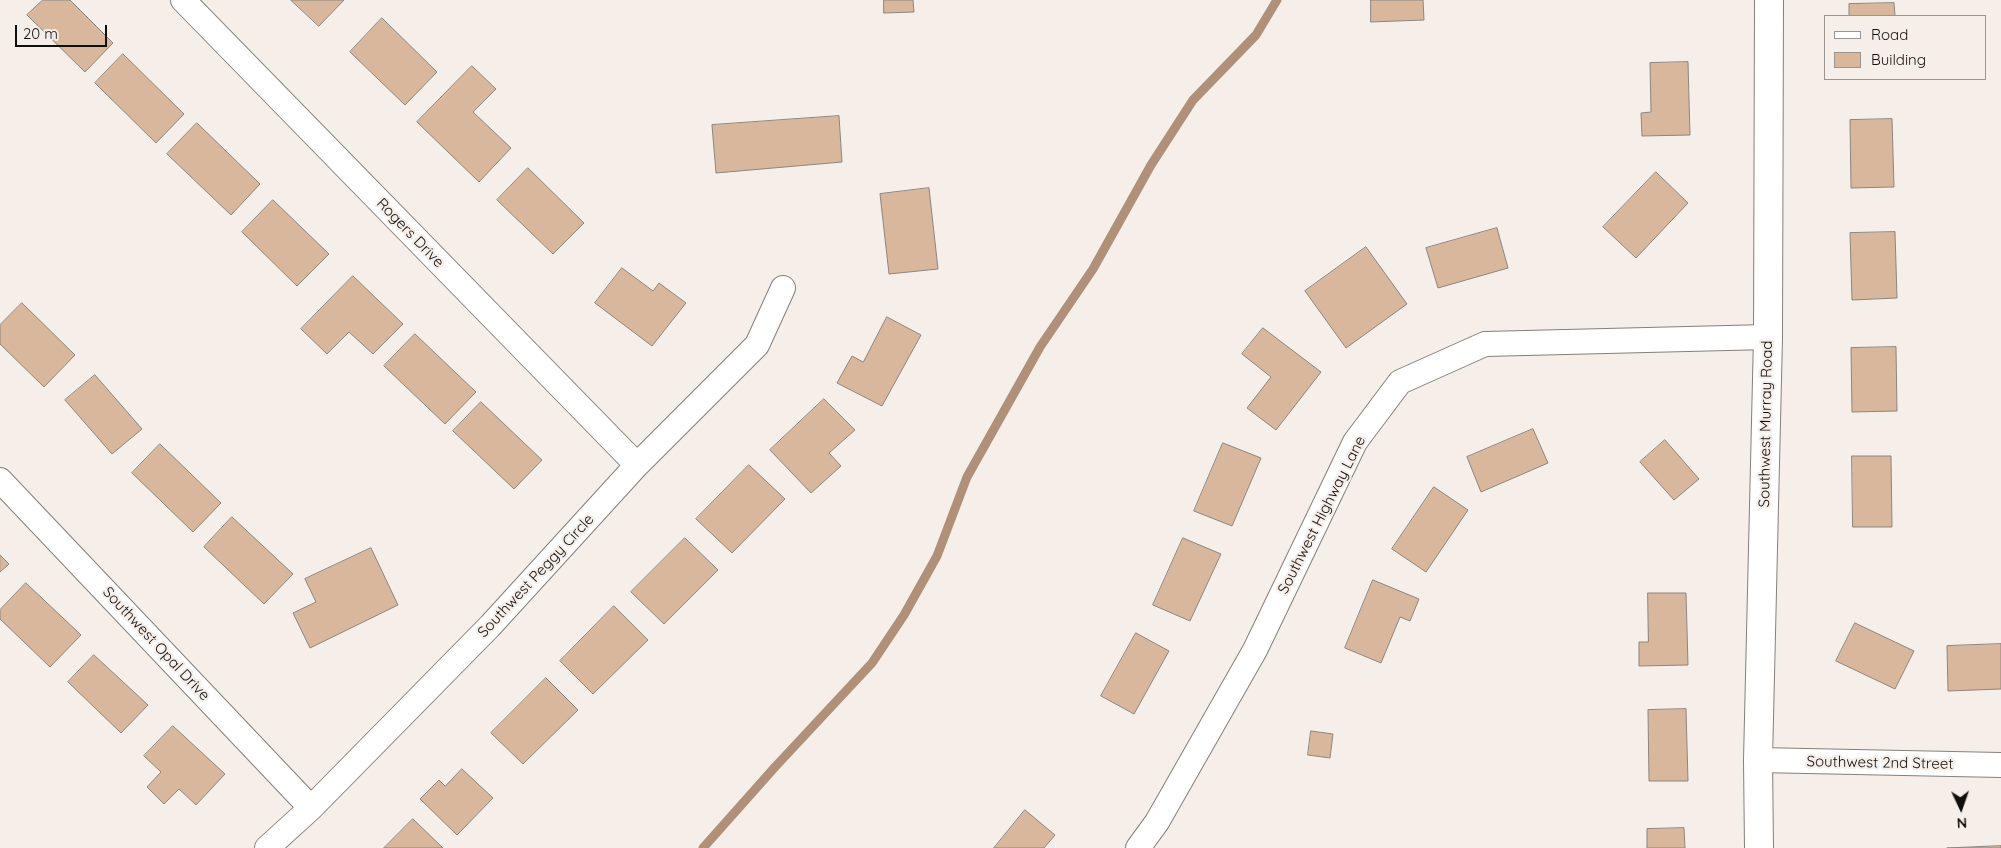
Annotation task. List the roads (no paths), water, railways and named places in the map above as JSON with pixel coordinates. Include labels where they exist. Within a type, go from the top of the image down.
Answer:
[{"type":"street","name":"Rogers Drive","points":[[183,0],[637,466]]},
{"type":"street","name":"Southwest Murray Road","points":[[1758,848],[1758,760],[1768,337],[1769,0]]},
{"type":"street","name":"Southwest Peggy Circle","points":[[268,848],[311,808],[490,626],[637,466],[756,345],[783,288]]},
{"type":"street","name":"Southwest Highway Lane","points":[[1138,848],[1157,822],[1255,650],[1354,442],[1400,382],[1485,344],[1768,337]]},
{"type":"street","name":"Southwest Opal Drive","points":[[0,480],[311,808]]},
{"type":"street","name":"Southwest 2nd Street","points":[[1758,760],[2001,765]]},
{"type":"waterway","points":[[703,848],[872,663],[904,615],[937,556],[967,477],[1040,347],[1093,269],[1151,165],[1193,100],[1256,35],[1277,0]]}]
